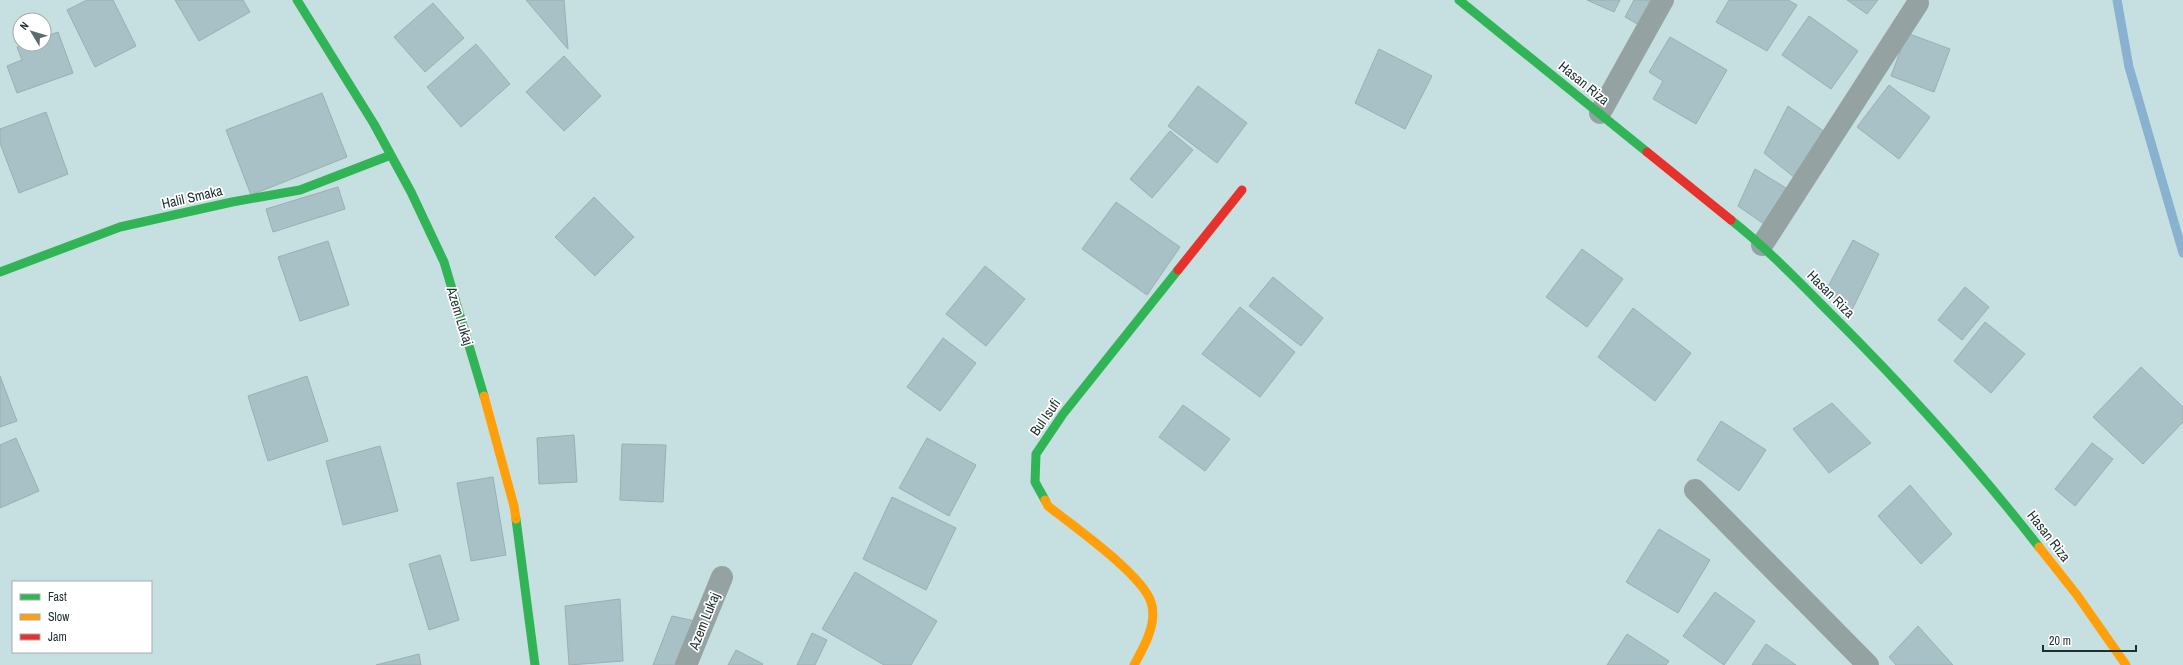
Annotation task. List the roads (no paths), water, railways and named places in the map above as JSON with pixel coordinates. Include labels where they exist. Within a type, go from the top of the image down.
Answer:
[{"type":"street","name":"Azem Lukaj","points":[[297,0],[391,155],[414,198],[444,262],[477,371],[514,506],[535,665]]},
{"type":"street","name":"Hasan Riza","points":[[1459,0],[1762,244],[1879,362],[1991,486],[2077,595],[2126,665]]},
{"type":"street","points":[[1600,113],[1663,0]]},
{"type":"street","points":[[1762,244],[1918,3]]},
{"type":"street","name":"Halil Smaka","points":[[0,272],[120,227],[232,202],[300,190],[391,155]]},
{"type":"street","name":"Bul Isufi","points":[[1134,665],[1147,642],[1153,616],[1151,601],[1132,574],[1048,506],[1035,482],[1036,454],[1063,414],[1242,190]]},
{"type":"street","points":[[1695,490],[1868,665]]},
{"type":"street","name":"Azem Lukaj","points":[[686,665],[722,577]]},
{"type":"waterway","points":[[2117,0],[2129,67],[2183,253]]}]
